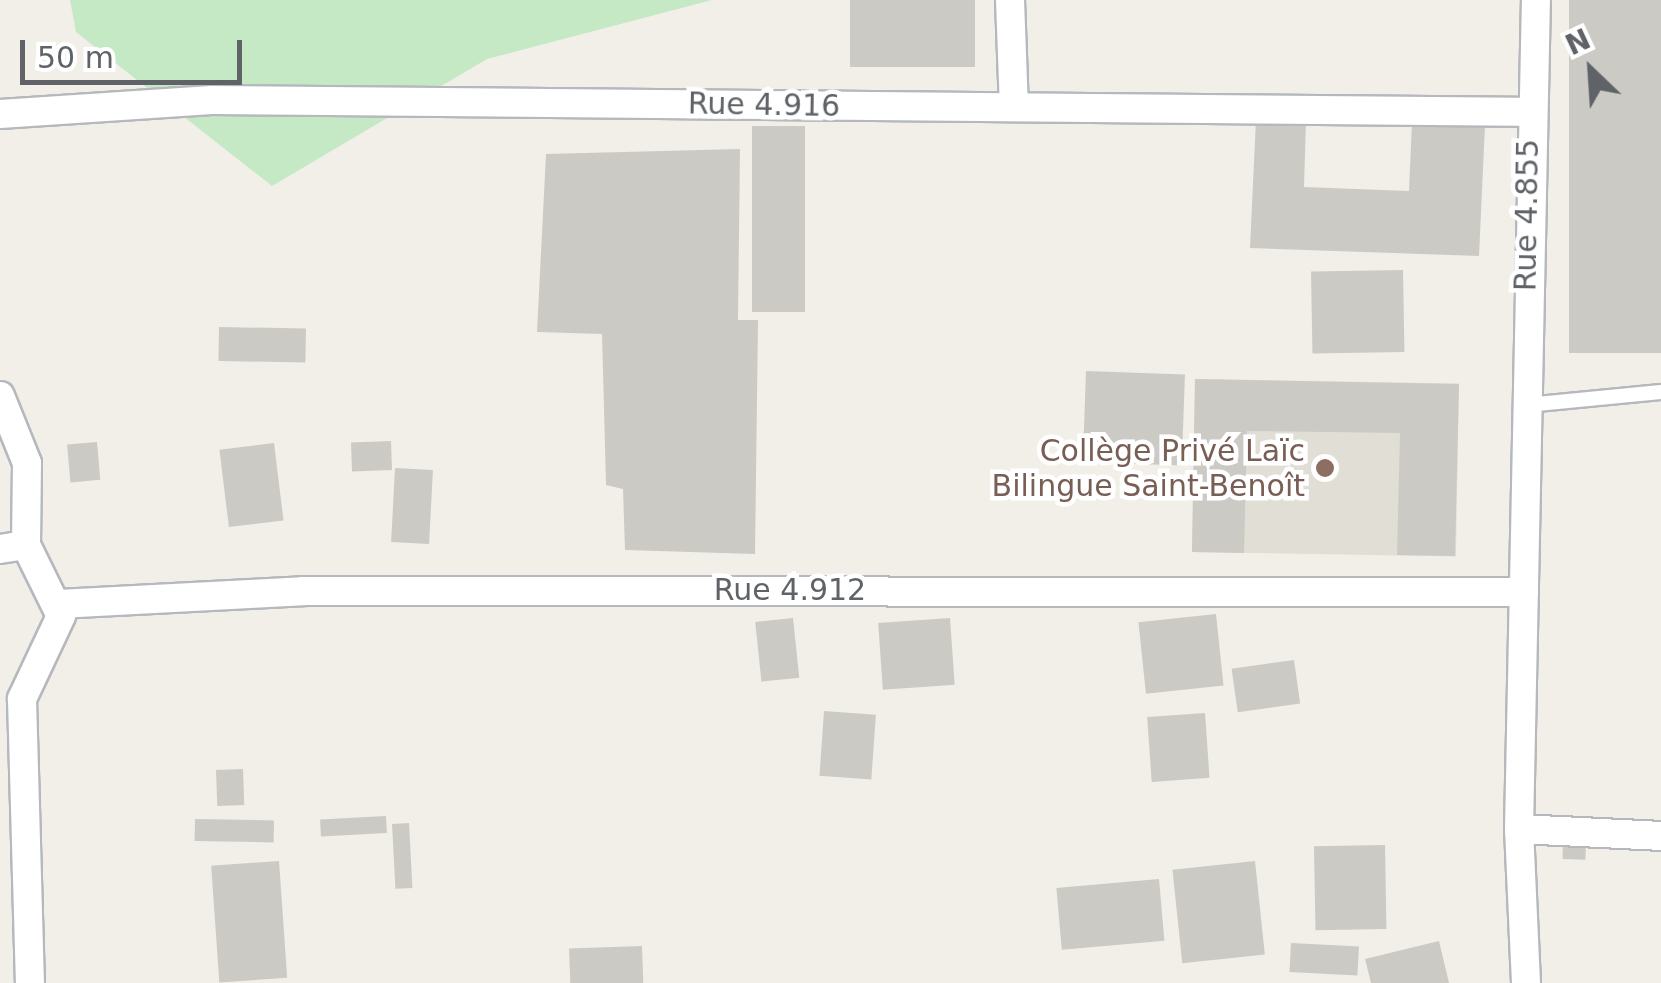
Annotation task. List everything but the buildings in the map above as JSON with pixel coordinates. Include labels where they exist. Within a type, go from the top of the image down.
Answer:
[{"type":"street","points":[[1010,0],[1014,107]]},
{"type":"street","name":"Rue 4.855","points":[[1526,983],[1519,829],[1528,112],[1536,0]]},
{"type":"street","name":"Rue 4.916","points":[[0,114],[212,100],[1528,112]]},
{"type":"street","points":[[0,396],[27,463],[13,547],[58,604],[58,632],[22,699],[30,983]]},
{"type":"street","name":"Rue 4.912","points":[[58,604],[303,591],[1524,592]]},
{"type":"street","points":[[1519,829],[1661,836]]},
{"type":"lane","points":[[1525,405],[1661,392]]},
{"type":"shaded area","name":"Collège Privé Laïc Bilingue Saint-Benoît","points":[[1195,379],[1459,384],[1456,557],[1192,552]]},
{"type":"green space","points":[[70,0],[712,0],[487,59],[272,186],[76,32]]},
{"type":"place","name":"Collège Privé Laïc Bilingue Saint-Benoît","points":[[1325,468]]}]
